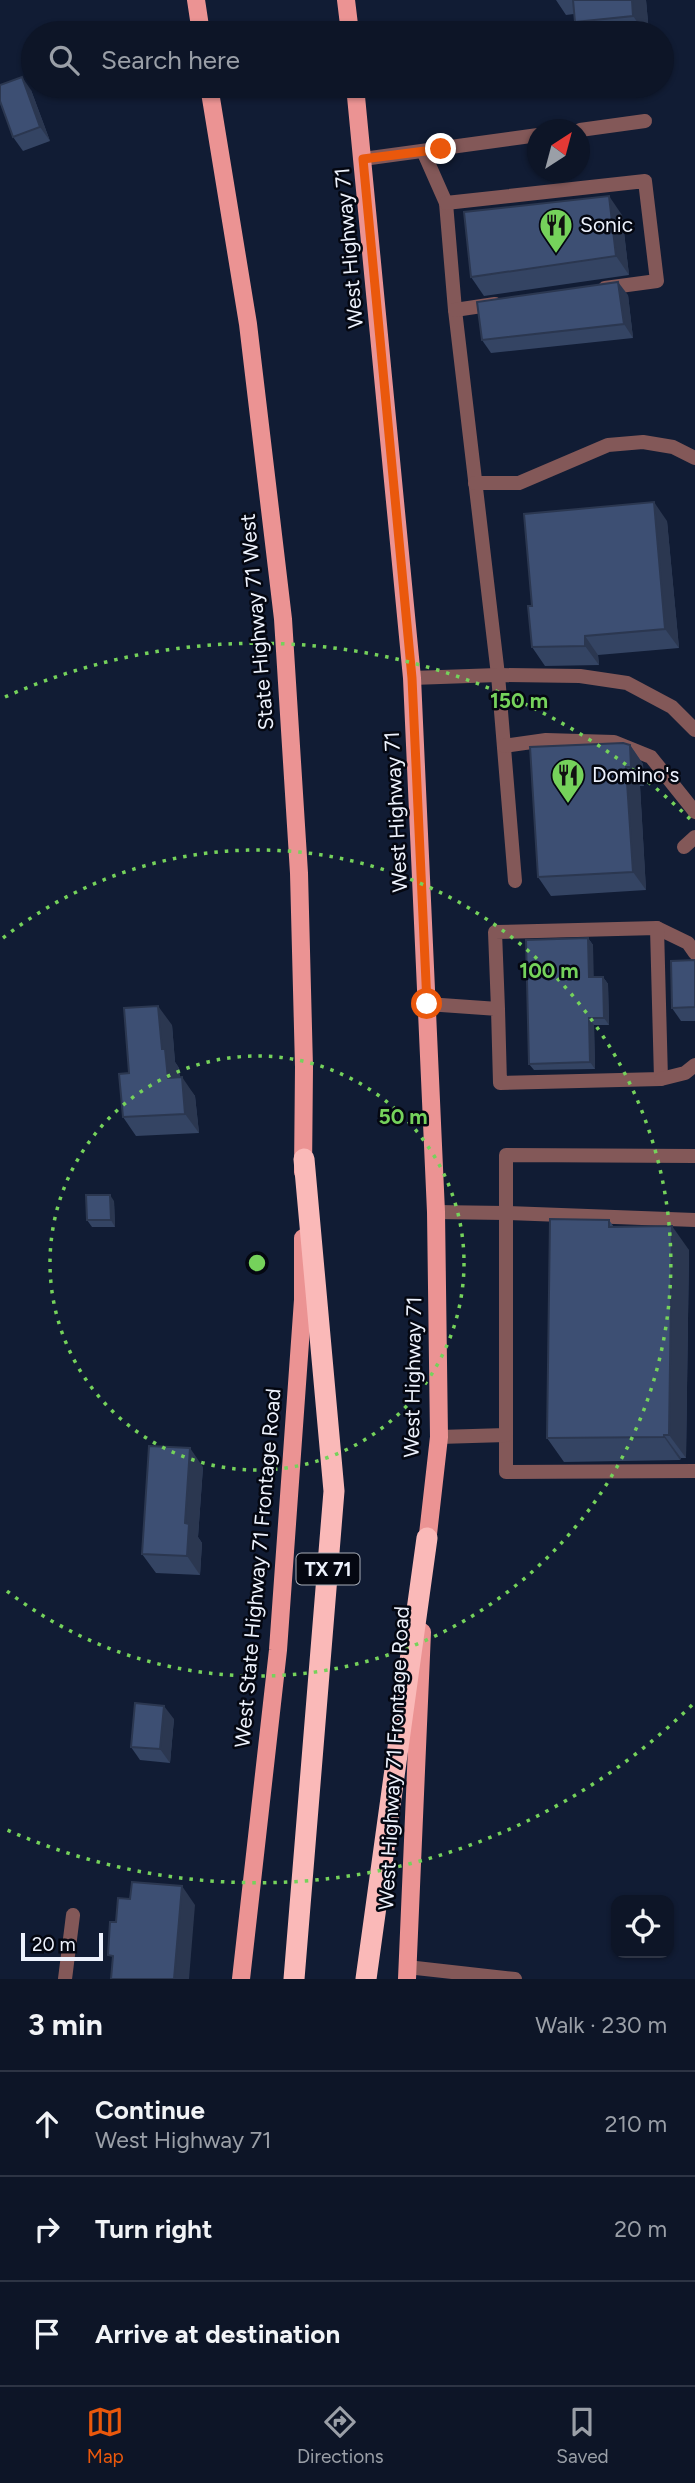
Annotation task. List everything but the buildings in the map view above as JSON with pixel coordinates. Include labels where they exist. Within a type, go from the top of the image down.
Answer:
[{"type":"highway","name":"TX 71","points":[[294,1979],[334,1491],[304,1159]]},
{"type":"highway","points":[[366,1979],[427,1538]]},
{"type":"main road","points":[[195,0],[199,21]]},
{"type":"main road","points":[[346,0],[348,21]]},
{"type":"main road","name":"State Highway 71 West","points":[[211,98],[248,324],[284,619],[299,873],[304,1159]]},
{"type":"main road","name":"West Highway 71","points":[[356,98],[412,678],[436,1212],[439,1437],[427,1538]]},
{"type":"main road","name":"West State Highway 71 Frontage Road","points":[[241,1979],[279,1636],[303,1300],[304,1159]]},
{"type":"main road","name":"West Highway 71 Frontage Road","points":[[407,1973],[427,1538]]},
{"type":"lane","points":[[590,128],[645,121]]},
{"type":"lane","points":[[363,159],[527,136]]},
{"type":"lane","points":[[423,151],[446,203],[455,310],[498,675],[515,881]]},
{"type":"lane","points":[[446,203],[645,181],[657,281],[590,290]]},
{"type":"lane","points":[[455,310],[509,302]]},
{"type":"lane","points":[[475,483],[519,483],[608,445],[643,442],[673,447],[695,458]]},
{"type":"lane","points":[[412,678],[580,676],[626,683],[672,707],[695,730]]},
{"type":"lane","points":[[504,747],[546,740],[614,743],[651,757],[695,812]]},
{"type":"lane","points":[[695,953],[688,943],[657,928],[495,932],[500,1083],[662,1079],[685,1073],[695,1065]]},
{"type":"lane","points":[[657,928],[662,1079]]},
{"type":"lane","points":[[427,1004],[498,1009]]},
{"type":"lane","points":[[695,1156],[506,1156],[505,1213],[506,1472],[695,1471]]},
{"type":"lane","points":[[436,1212],[695,1220]]},
{"type":"lane","points":[[439,1437],[506,1435]]},
{"type":"lane","points":[[65,1979],[73,1915]]},
{"type":"lane","points":[[407,1973],[515,1979]]},
{"type":"place","name":"Sonic","points":[[556,255]]},
{"type":"place","name":"Domino's","points":[[568,805]]},
{"type":"route","points":[[427,1004],[412,678],[363,159],[441,149]]}]
